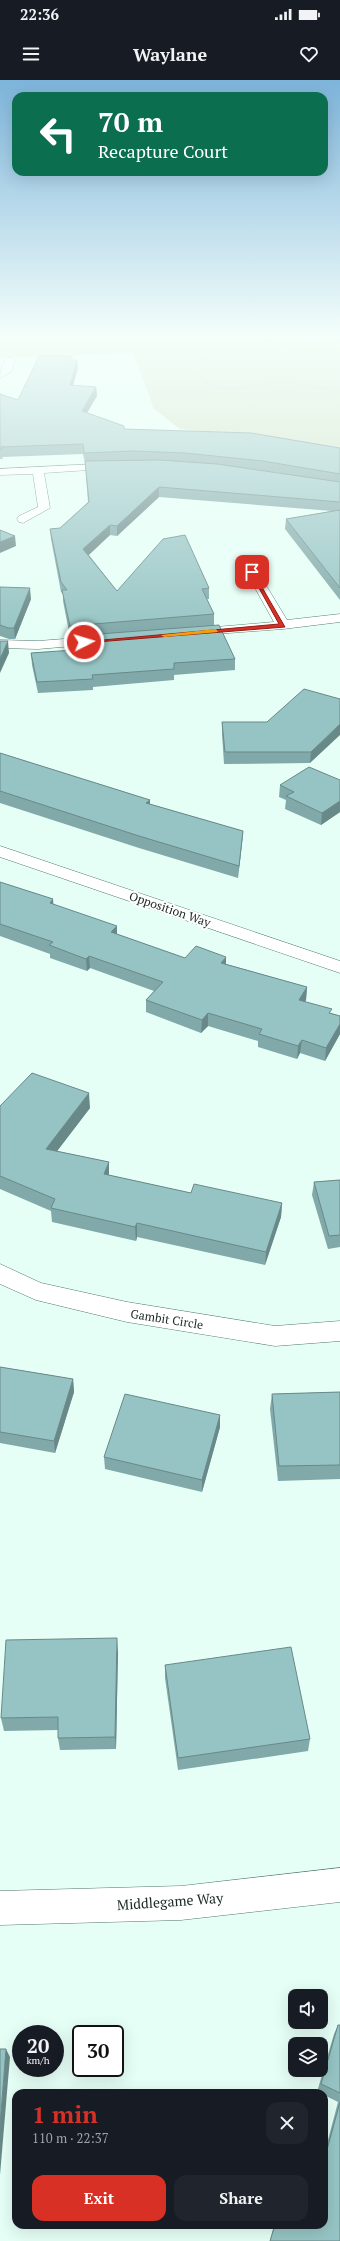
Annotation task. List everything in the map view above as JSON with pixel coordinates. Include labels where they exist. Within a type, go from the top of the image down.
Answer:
[{"type":"street","points":[[0,472],[127,465]]},
{"type":"street","points":[[23,519],[44,508],[38,469]]},
{"type":"street","points":[[252,572],[283,625]]},
{"type":"street","points":[[180,634],[283,625],[340,618]]},
{"type":"street","points":[[0,644],[38,646],[117,639]]},
{"type":"street","name":"Opposition Way","points":[[0,851],[340,967]]},
{"type":"street","name":"Gambit Circle","points":[[0,1274],[36,1290],[127,1312],[275,1336],[340,1331]]},
{"type":"street","name":"Middlegame Way","points":[[0,1908],[180,1903],[340,1885]]},
{"type":"green space","points":[[241,436],[340,436],[340,447]]},
{"type":"building","points":[[0,436],[268,436],[340,448],[340,474],[263,461],[185,453],[133,451],[84,453],[83,444],[1,447],[2,449],[0,449]]},
{"type":"building","points":[[160,460],[217,464],[340,482],[340,502],[159,487],[117,526],[110,525],[83,549],[117,591],[163,539],[185,535],[209,588],[202,589],[214,614],[70,626],[62,590],[67,590],[61,582],[50,529],[60,528],[89,502],[85,461]]},
{"type":"building","points":[[340,510],[340,588],[286,519]]},
{"type":"building","points":[[0,530],[15,536],[0,542]]},
{"type":"building","points":[[0,587],[30,588],[14,628],[8,628],[0,625]]},
{"type":"building","points":[[219,625],[235,659],[174,663],[174,669],[92,675],[93,679],[37,682],[31,653],[74,650],[72,636]]},
{"type":"building","points":[[0,641],[8,641],[0,659]]},
{"type":"building","points":[[304,689],[340,699],[340,724],[311,752],[225,752],[222,722],[267,722]]},
{"type":"building","points":[[0,753],[150,800],[146,803],[243,831],[239,866],[139,836],[0,791]]},
{"type":"building","points":[[309,767],[340,780],[340,801],[322,813],[286,796],[294,792],[280,785]]},
{"type":"building","points":[[0,882],[53,899],[50,903],[117,926],[111,932],[185,958],[196,946],[226,957],[221,963],[307,987],[299,1000],[332,1009],[329,1013],[340,1016],[340,1024],[326,1048],[302,1040],[298,1046],[259,1034],[262,1029],[208,1013],[202,1020],[146,1000],[163,982],[89,956],[86,959],[49,945],[53,942],[0,924]]},
{"type":"building","points":[[32,1073],[89,1093],[46,1149],[109,1162],[104,1174],[191,1193],[194,1184],[282,1203],[266,1252],[137,1223],[135,1227],[51,1208],[55,1199],[0,1176],[0,1106]]},
{"type":"building","points":[[340,1180],[340,1235],[329,1236],[314,1182]]},
{"type":"building","points":[[0,1367],[73,1379],[54,1441],[0,1432]]},
{"type":"building","points":[[340,1392],[340,1465],[279,1466],[272,1394]]},
{"type":"building","points":[[125,1394],[220,1415],[202,1480],[104,1457]]},
{"type":"building","points":[[117,1638],[115,1737],[58,1738],[58,1717],[1,1718],[6,1640]]},
{"type":"building","points":[[291,1647],[310,1739],[178,1758],[165,1665]]},
{"type":"building","points":[[338,2025],[340,2025],[340,2093],[321,2084],[323,2077],[328,2077],[328,2060]]},
{"type":"building","points":[[0,2049],[6,2049],[0,2126]]},
{"type":"building","points":[[340,2102],[340,2241],[270,2241],[274,2229],[328,2229],[328,2146]]},
{"type":"slow traffic","points":[[164,635],[216,631]]},
{"type":"route","points":[[84,642],[283,625],[252,572]]}]
